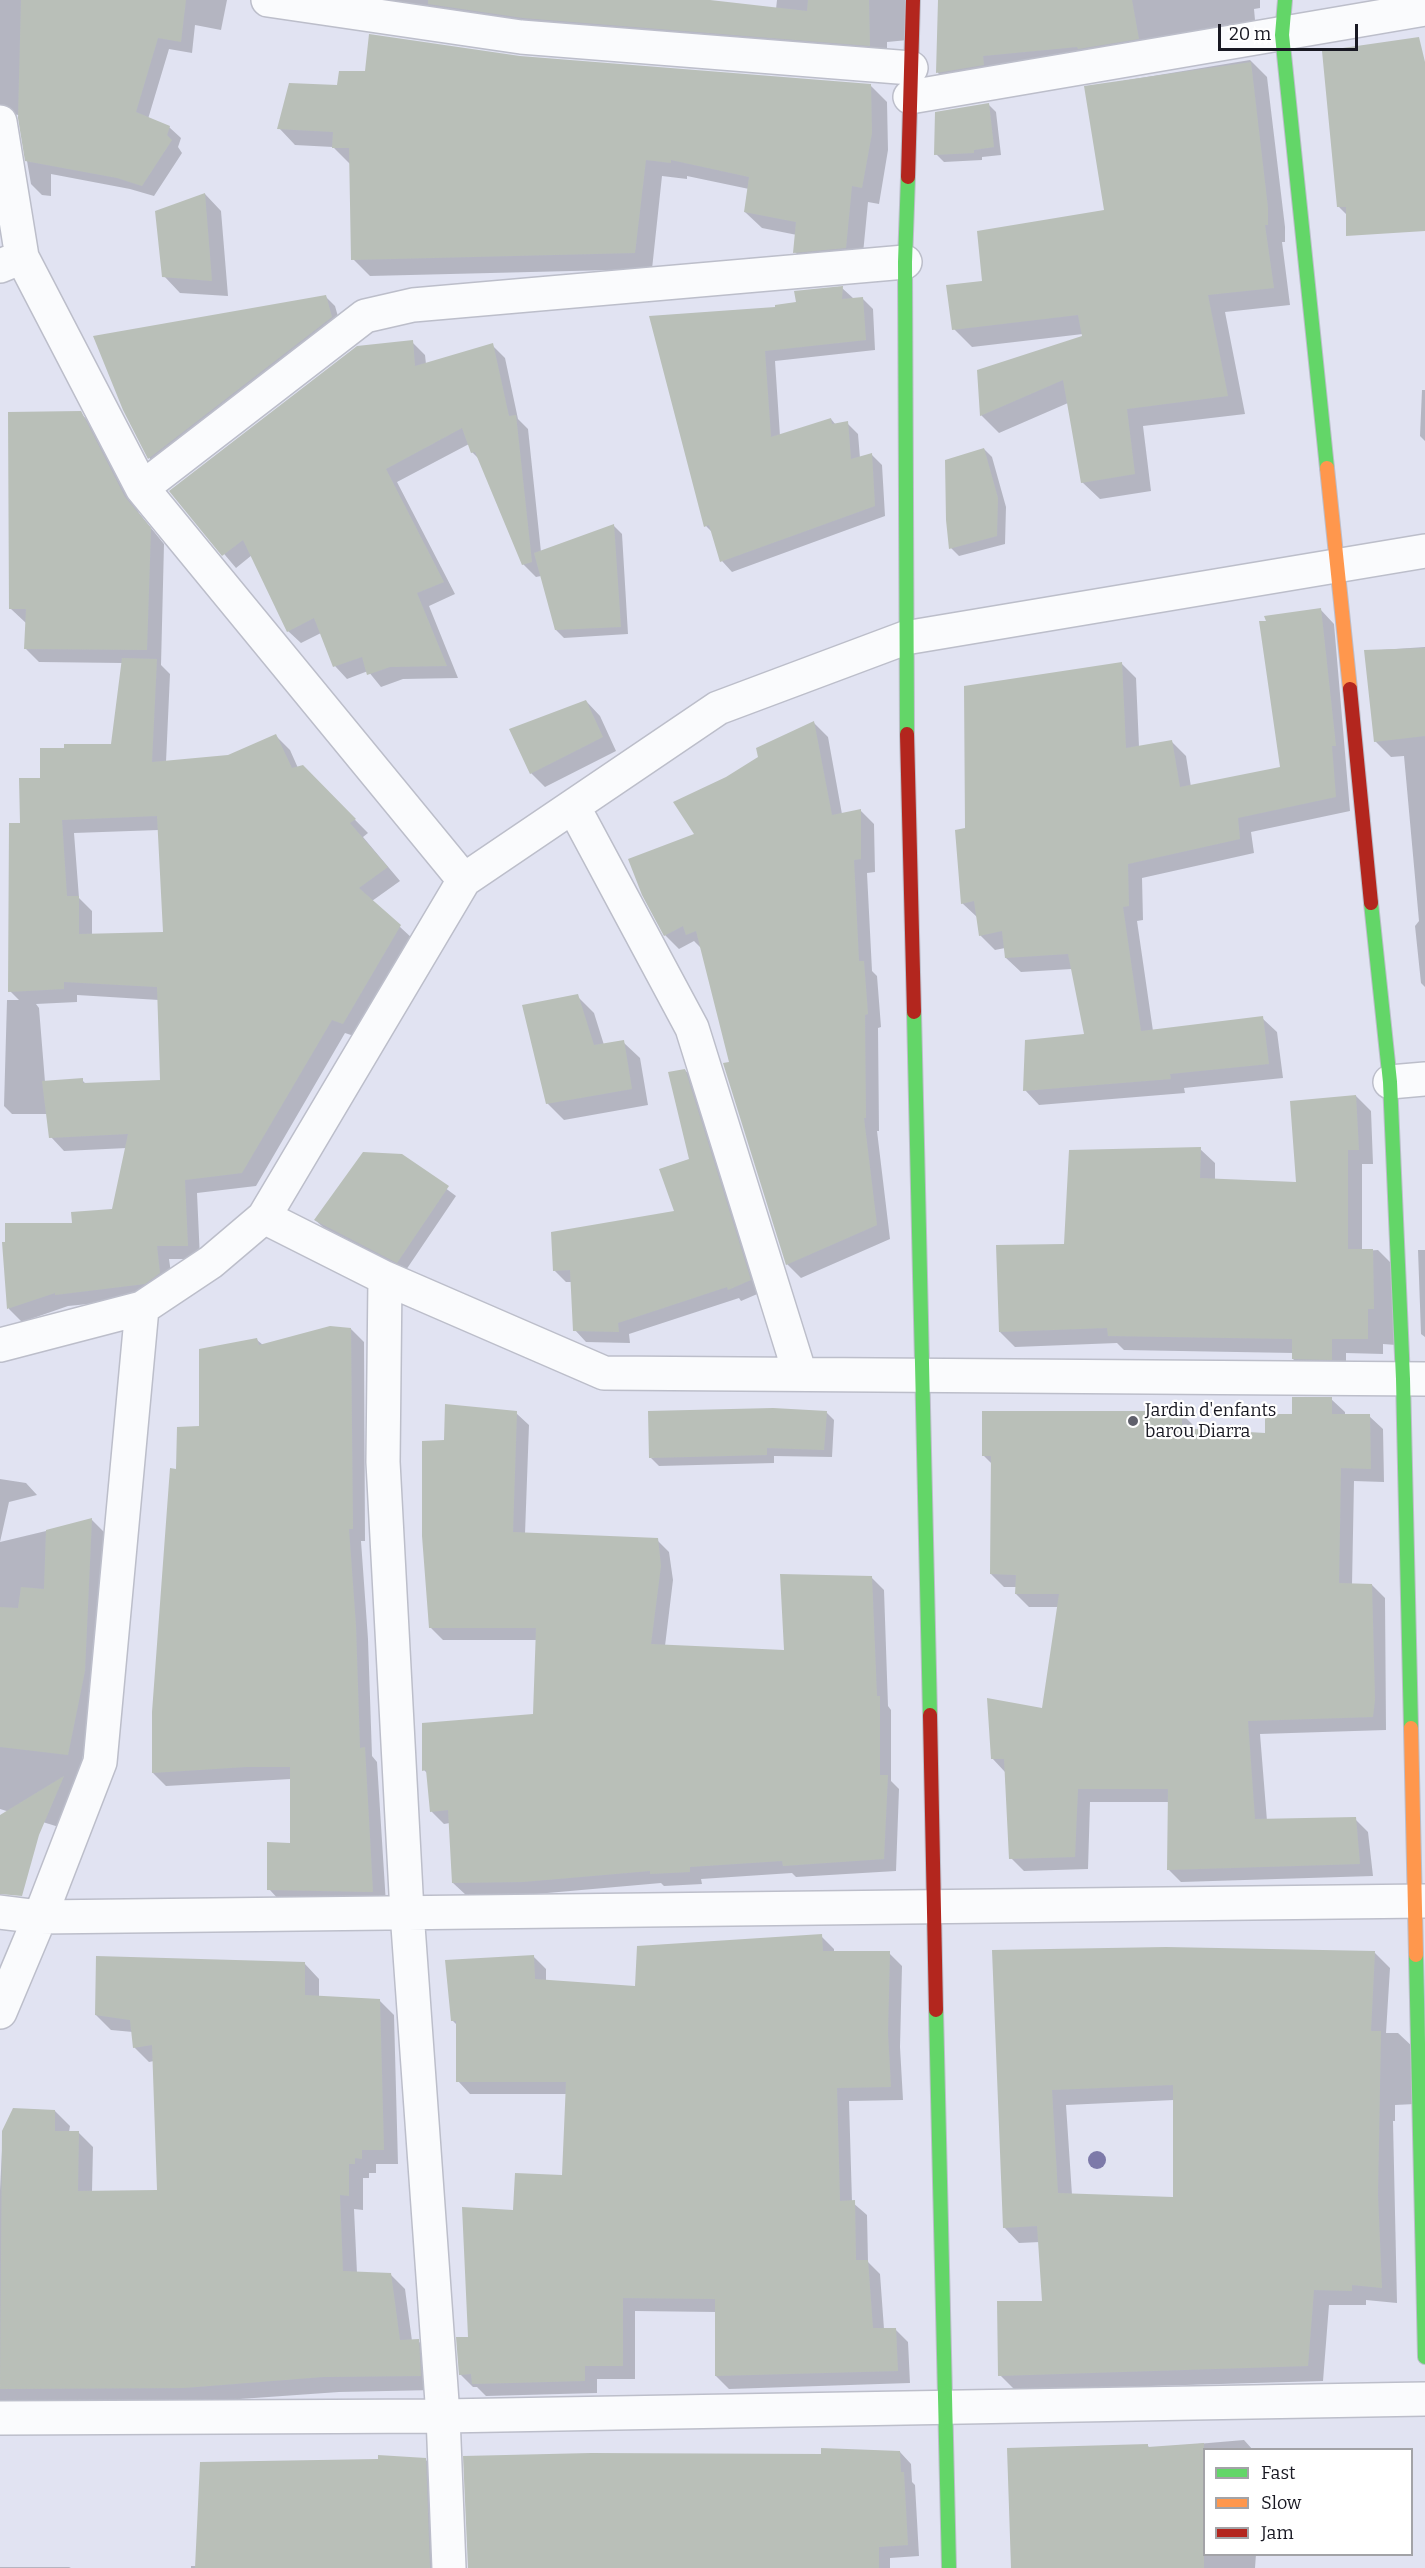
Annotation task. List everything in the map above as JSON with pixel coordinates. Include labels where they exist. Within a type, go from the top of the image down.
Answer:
[{"type":"street","points":[[268,0],[521,38],[910,82],[1282,35],[1425,9]]},
{"type":"street","points":[[914,0],[905,262],[905,638],[949,2568]]},
{"type":"street","points":[[1285,0],[1282,35],[1390,1082],[1414,1379],[1425,2357]]},
{"type":"street","points":[[0,122],[11,261],[142,488],[464,880]]},
{"type":"street","points":[[142,488],[365,316],[413,305],[905,262]]},
{"type":"street","points":[[0,1345],[142,1308],[211,1262],[264,1217],[464,880],[718,708],[905,638],[1425,551]]},
{"type":"street","points":[[573,806],[692,1028],[800,1374]]},
{"type":"street","points":[[1390,1082],[1425,1079]]},
{"type":"street","points":[[264,1217],[385,1278],[604,1373],[1414,1379]]},
{"type":"street","points":[[385,1278],[383,1462],[407,1912],[443,2416],[449,2568]]},
{"type":"street","points":[[0,2012],[40,1917],[99,1762],[142,1308]]},
{"type":"street","points":[[0,1912],[40,1917],[1419,1901]]},
{"type":"street","points":[[0,2418],[443,2416],[1425,2399]]},
{"type":"building","points":[[21,0],[186,0],[181,42],[158,38],[136,112],[170,126],[167,135],[172,140],[142,186],[117,178],[25,161],[18,118]]},
{"type":"building","points":[[428,0],[710,0],[807,11],[808,0],[869,0],[870,46],[523,18],[428,4]]},
{"type":"building","points":[[938,0],[1132,0],[1139,39],[1078,49],[1077,47],[983,56],[984,65],[936,73]]},
{"type":"building","points":[[369,34],[520,56],[871,84],[872,133],[862,188],[852,186],[846,248],[793,253],[796,222],[744,212],[749,177],[671,160],[671,163],[646,160],[635,253],[351,260],[349,148],[332,148],[333,132],[277,129],[289,83],[337,85],[339,71],[365,71]]},
{"type":"building","points":[[1419,37],[1425,62],[1425,231],[1346,236],[1346,207],[1337,207],[1322,51]]},
{"type":"building","points":[[1251,62],[1268,208],[1268,225],[1265,225],[1274,288],[1208,295],[1228,396],[1127,409],[1135,474],[1081,483],[1063,380],[980,416],[977,370],[1082,336],[1078,315],[952,330],[946,285],[982,281],[977,231],[1104,210],[1084,86]]},
{"type":"building","points":[[989,103],[994,147],[974,150],[974,153],[934,155],[935,112]]},
{"type":"building","points":[[205,193],[212,281],[162,277],[155,211]]},
{"type":"building","points":[[843,286],[842,299],[863,297],[866,340],[765,351],[771,437],[831,418],[832,424],[848,421],[851,459],[872,453],[875,506],[720,562],[709,525],[704,527],[649,316],[775,307],[775,305],[796,302],[794,291]]},
{"type":"building","points":[[326,295],[332,317],[148,459],[123,410],[93,336]]},
{"type":"building","points":[[413,340],[415,366],[493,343],[509,416],[516,415],[532,562],[522,565],[475,452],[471,453],[462,428],[386,469],[444,582],[417,593],[447,666],[390,667],[367,675],[362,657],[333,667],[314,618],[287,632],[243,540],[222,556],[169,491],[357,346]]},
{"type":"building","points":[[81,411],[125,497],[151,528],[147,650],[24,649],[26,609],[9,609],[8,412]]},
{"type":"building","points":[[984,448],[998,498],[997,536],[949,549],[945,460]]},
{"type":"building","points":[[614,524],[621,627],[555,630],[534,553]]},
{"type":"building","points":[[1321,608],[1336,746],[1332,746],[1336,797],[1238,818],[1240,839],[1128,864],[1129,906],[1123,907],[1141,1031],[1263,1016],[1269,1064],[1170,1074],[1171,1079],[1023,1091],[1025,1040],[1084,1034],[1068,954],[1005,958],[1002,931],[979,936],[974,901],[961,904],[955,830],[965,828],[964,686],[1122,662],[1126,748],[1172,740],[1180,787],[1280,767],[1259,621],[1266,621],[1264,616]]},
{"type":"building","points":[[1425,648],[1425,736],[1374,742],[1364,650]]},
{"type":"building","points":[[122,658],[157,659],[152,762],[228,755],[276,734],[292,768],[303,765],[356,819],[350,823],[388,867],[359,888],[401,925],[343,1024],[332,1020],[242,1173],[185,1180],[188,1246],[157,1246],[160,1273],[145,1284],[55,1295],[55,1293],[7,1309],[2,1242],[5,1242],[5,1223],[72,1223],[71,1212],[112,1209],[128,1134],[49,1138],[42,1081],[83,1078],[83,1083],[160,1080],[157,987],[64,982],[64,989],[8,992],[9,823],[20,823],[19,778],[40,778],[40,748],[64,748],[64,744],[111,744]],"holes":[[[157,816],[163,932],[79,934],[79,896],[67,896],[62,820]]]},
{"type":"building","points":[[586,700],[603,737],[530,774],[509,729]]},
{"type":"building","points":[[814,721],[832,815],[861,809],[861,859],[854,860],[859,961],[864,961],[868,1014],[865,1015],[866,1118],[864,1118],[877,1225],[786,1265],[723,1063],[729,1062],[696,931],[686,935],[683,926],[664,936],[642,895],[628,859],[694,834],[673,802],[726,777],[758,757],[756,748]]},
{"type":"building","points":[[578,994],[594,1045],[624,1040],[632,1089],[546,1104],[522,1005]]},
{"type":"building","points":[[685,1069],[751,1280],[728,1290],[727,1287],[618,1323],[619,1332],[573,1331],[570,1270],[553,1271],[551,1232],[674,1211],[659,1169],[689,1159],[668,1072]]},
{"type":"building","points":[[1356,1095],[1359,1150],[1348,1150],[1348,1249],[1373,1249],[1374,1309],[1368,1309],[1368,1339],[1332,1339],[1332,1360],[1292,1359],[1292,1339],[1108,1336],[1107,1328],[999,1332],[996,1245],[1064,1244],[1069,1150],[1201,1147],[1200,1178],[1296,1182],[1290,1101]]},
{"type":"building","points":[[363,1152],[402,1154],[449,1186],[397,1263],[314,1220]]},
{"type":"building","points":[[330,1326],[351,1328],[353,1529],[349,1529],[356,1626],[360,1748],[365,1747],[373,1892],[267,1890],[267,1842],[290,1843],[290,1767],[246,1767],[152,1773],[152,1712],[170,1468],[176,1469],[177,1427],[199,1426],[199,1349],[257,1338],[259,1345]]},
{"type":"building","points":[[1292,1397],[1332,1397],[1332,1414],[1370,1414],[1371,1469],[1341,1468],[1339,1583],[1372,1584],[1375,1700],[1373,1717],[1248,1721],[1255,1819],[1356,1817],[1360,1864],[1167,1870],[1168,1789],[1078,1789],[1075,1857],[1009,1859],[1004,1759],[991,1759],[987,1698],[1042,1708],[1059,1594],[1015,1594],[1016,1575],[990,1574],[991,1456],[982,1456],[982,1411],[1182,1411],[1182,1428],[1265,1433],[1265,1414],[1292,1414]]},
{"type":"building","points":[[445,1404],[517,1411],[513,1532],[658,1538],[661,1566],[651,1644],[784,1650],[780,1574],[872,1576],[877,1696],[880,1696],[880,1775],[888,1775],[884,1859],[783,1866],[782,1861],[690,1867],[690,1872],[650,1874],[650,1871],[523,1882],[452,1883],[448,1810],[430,1812],[426,1770],[422,1771],[422,1723],[533,1714],[536,1628],[429,1628],[422,1536],[422,1441],[444,1440]]},
{"type":"building","points":[[773,1408],[827,1411],[824,1450],[767,1448],[767,1455],[649,1458],[648,1411]]},
{"type":"building","points":[[92,1518],[85,1671],[68,1755],[0,1747],[0,1607],[18,1608],[21,1587],[44,1589],[46,1530]]},
{"type":"building","points":[[64,1776],[39,1835],[22,1896],[0,1894],[0,1815]]},
{"type":"building","points":[[822,1934],[823,1951],[890,1951],[888,2033],[891,2087],[837,2088],[840,2201],[855,2200],[856,2260],[868,2260],[873,2328],[896,2328],[898,2371],[715,2376],[715,2299],[623,2298],[623,2366],[585,2366],[585,2381],[472,2384],[471,2374],[459,2375],[456,2337],[468,2337],[462,2207],[513,2210],[515,2173],[562,2175],[566,2082],[456,2082],[456,2021],[451,2021],[445,1960],[534,1955],[535,1979],[635,1986],[637,1946]]},
{"type":"building","points":[[1166,1947],[1375,1951],[1371,2031],[1381,2031],[1378,2195],[1382,2288],[1352,2285],[1352,2291],[1314,2290],[1308,2366],[998,2376],[997,2301],[1042,2301],[1037,2226],[1003,2228],[992,1950]],"holes":[[[1173,2085],[1173,2197],[1058,2193],[1052,2090]]]},
{"type":"building","points":[[96,1956],[305,1962],[305,1995],[380,1999],[384,2150],[362,2150],[362,2159],[355,2158],[355,2164],[349,2164],[349,2196],[340,2195],[343,2271],[391,2273],[400,2340],[419,2339],[421,2376],[323,2377],[184,2388],[0,2389],[2,2131],[13,2108],[55,2110],[55,2131],[79,2131],[78,2191],[157,2190],[152,2045],[133,2048],[130,2020],[95,2015]]},
{"type":"building","points":[[1204,2443],[1204,2568],[1011,2568],[1007,2448],[1148,2444],[1148,2447]]},
{"type":"building","points":[[821,2448],[900,2451],[901,2472],[904,2472],[908,2545],[879,2547],[879,2568],[468,2568],[463,2456],[591,2453],[821,2454]]},
{"type":"building","points":[[378,2455],[426,2458],[430,2568],[195,2568],[200,2462],[378,2459]]},
{"type":"traffic: fast","points":[[1285,0],[1282,35],[1327,468]]},
{"type":"traffic: fast","points":[[907,734],[905,262],[908,177]]},
{"type":"traffic: fast","points":[[1371,903],[1390,1082],[1403,1379],[1411,1728]]},
{"type":"traffic: fast","points":[[914,1012],[930,1715]]},
{"type":"traffic: fast","points":[[1416,1955],[1425,2357]]},
{"type":"traffic: fast","points":[[936,2010],[949,2568]]},
{"type":"traffic: slow","points":[[1327,468],[1350,689]]},
{"type":"traffic: slow","points":[[1411,1728],[1416,1955]]},
{"type":"traffic: jam","points":[[908,177],[913,0]]},
{"type":"traffic: jam","points":[[1350,689],[1371,903]]},
{"type":"traffic: jam","points":[[907,734],[914,1012]]},
{"type":"traffic: jam","points":[[930,1715],[936,2010]]},
{"type":"place","name":"Jardin d'enfants barou Diarra","points":[[1133,1421]]}]
